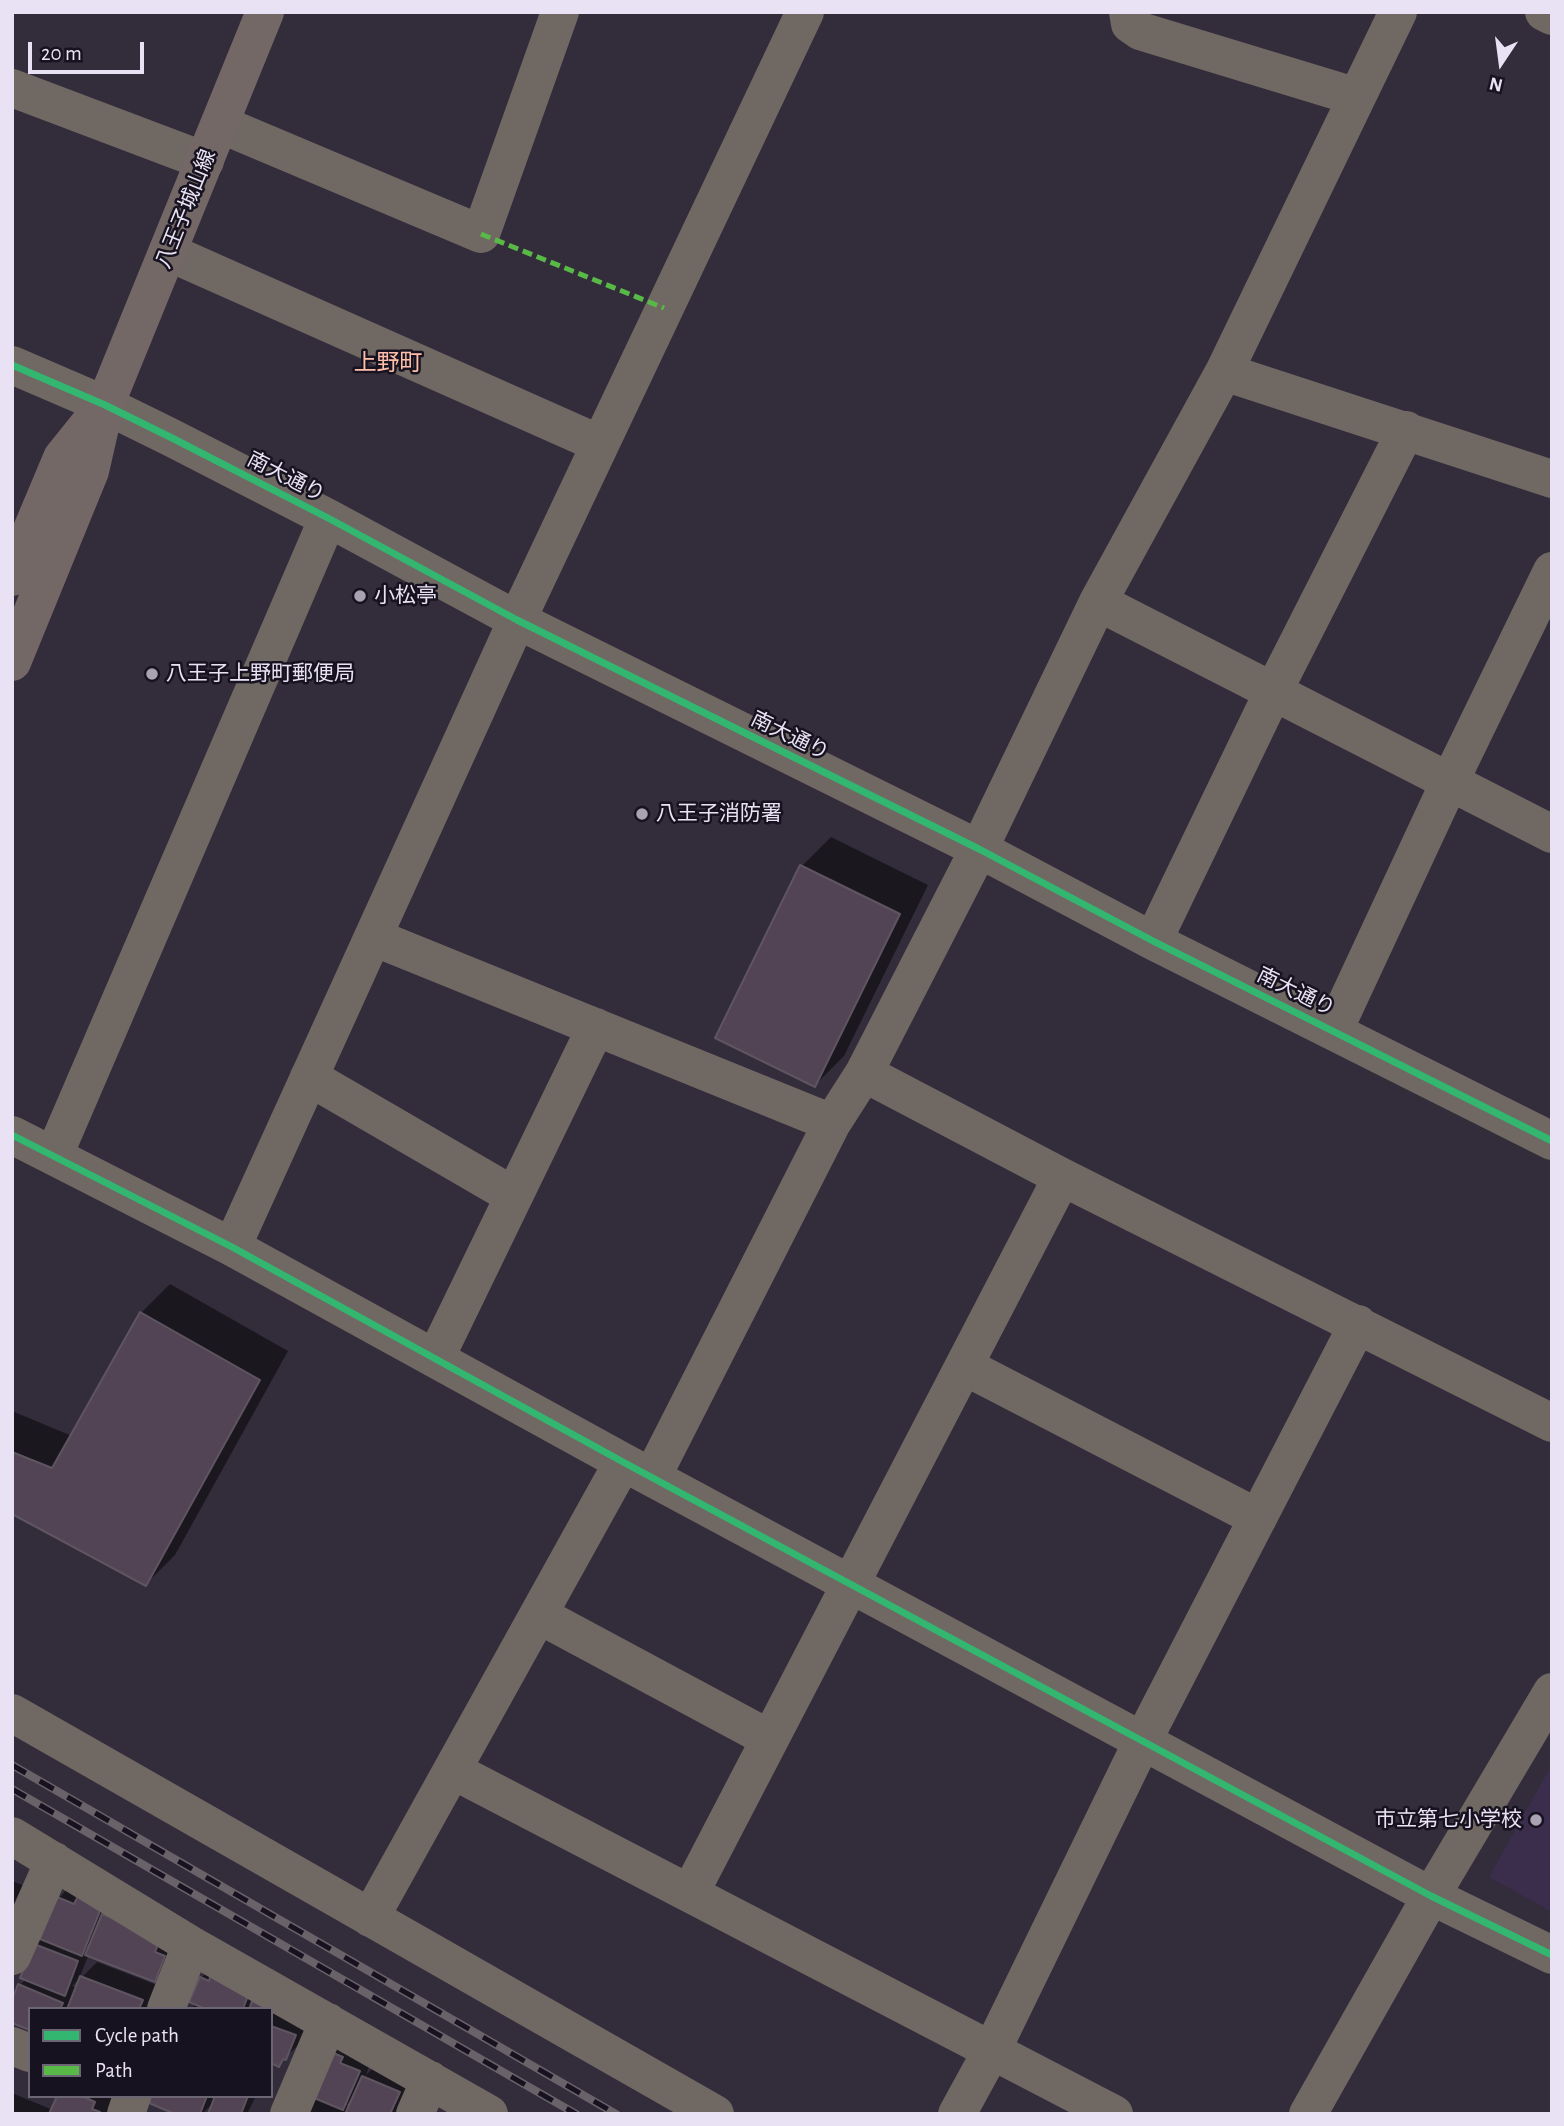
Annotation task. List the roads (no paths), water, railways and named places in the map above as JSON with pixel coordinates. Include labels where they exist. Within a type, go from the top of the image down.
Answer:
[{"type":"main road","name":"八王子城山線","points":[[12,662],[90,471],[105,405],[265,12]]},
{"type":"main road","name":"八王子城山線","points":[[12,577],[62,458],[105,405]]},
{"type":"street","points":[[220,124],[481,234],[560,12]]},
{"type":"street","points":[[232,1247],[517,620],[804,12]]},
{"type":"street","points":[[1128,12],[1130,24],[1140,31],[1357,97]]},
{"type":"street","points":[[370,1918],[539,1615],[637,1470],[832,1123],[864,1073],[979,849],[1098,602],[1224,372],[1398,12]]},
{"type":"street","points":[[1544,12],[1552,16]]},
{"type":"street","points":[[12,88],[205,161]]},
{"type":"street","points":[[168,252],[600,444]]},
{"type":"street","name":"南大通り","points":[[12,365],[105,405],[328,518],[517,620],[979,849],[1153,941],[1552,1141]]},
{"type":"street","points":[[1224,372],[1552,479]]},
{"type":"street","points":[[1153,941],[1406,430]]},
{"type":"street","points":[[54,1156],[328,518]]},
{"type":"street","points":[[1334,1030],[1552,571]]},
{"type":"street","points":[[1098,602],[1275,690],[1449,783],[1552,834]]},
{"type":"street","points":[[373,937],[832,1123]]},
{"type":"street","points":[[435,1359],[596,1027]]},
{"type":"street","points":[[864,1073],[1062,1177],[1552,1423]]},
{"type":"street","points":[[309,1077],[514,1196]]},
{"type":"street","points":[[12,1135],[232,1247],[637,1470],[1142,1742],[1432,1896],[1552,1955]]},
{"type":"street","points":[[690,1893],[1062,1177]]},
{"type":"street","points":[[957,2114],[992,2050],[1142,1742],[1358,1324]]},
{"type":"street","points":[[964,1366],[1258,1518]]},
{"type":"street","points":[[539,1615],[770,1739]]},
{"type":"street","points":[[1308,2114],[1552,1692]]},
{"type":"street","points":[[12,1713],[715,2114]]},
{"type":"street","points":[[452,1770],[1114,2114]]},
{"type":"street","points":[[12,1836],[191,1945],[328,2022],[422,2097],[489,2114]]},
{"type":"street","points":[[12,1956],[54,1861]]},
{"type":"street","points":[[167,2007],[191,1945]]},
{"type":"street","points":[[289,2114],[328,2022]]},
{"type":"railway","points":[[12,1765],[616,2114]]},
{"type":"railway","points":[[12,1789],[576,2114]]},
{"type":"place","name":"小松亭","points":[[360,596]]},
{"type":"place","name":"八王子上野町郵便局","points":[[152,674]]},
{"type":"place","name":"八王子消防署","points":[[642,814]]},
{"type":"place","name":"市立第七小学校","points":[[1536,1820]]},
{"type":"district","name":"上野町","points":[[388,363]]}]
